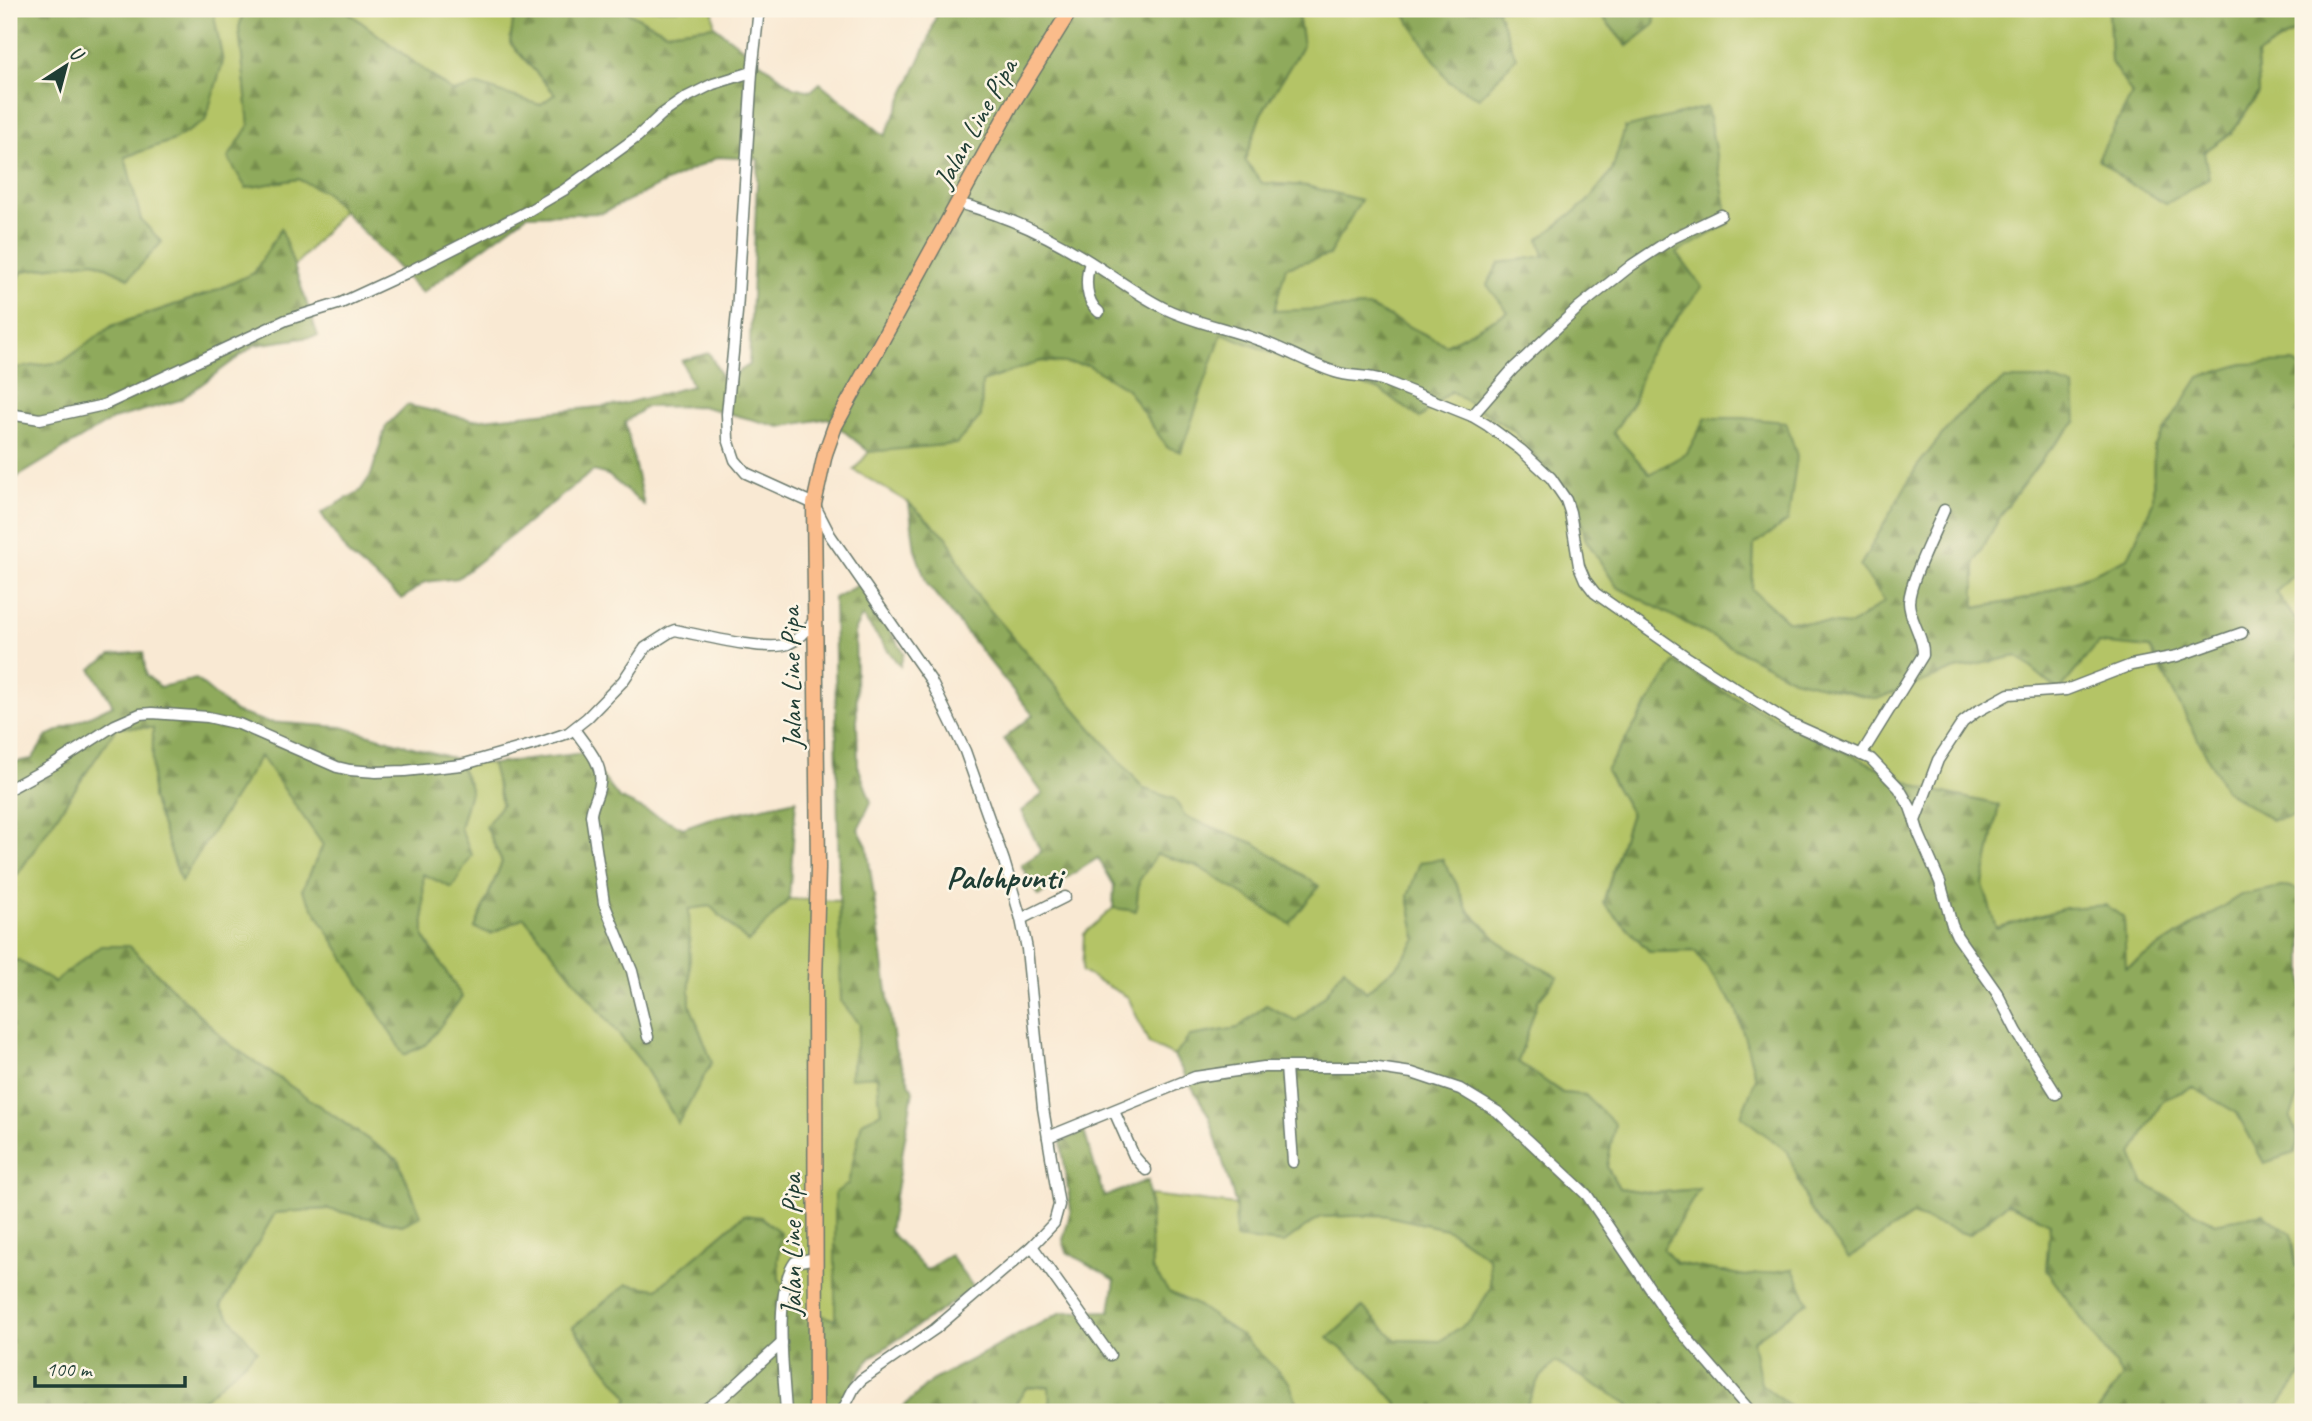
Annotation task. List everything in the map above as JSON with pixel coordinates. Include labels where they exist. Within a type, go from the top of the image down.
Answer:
[{"type":"main road","name":"Jalan Line Pipa","points":[[816,1412],[815,984],[818,868],[814,504],[825,454],[835,426],[1012,104],[1071,9]]},
{"type":"street","points":[[759,9],[752,72],[727,431],[735,460],[746,472],[814,504],[830,535],[916,656],[940,695],[965,751],[1004,861],[1021,919],[1059,1205],[1054,1223],[1032,1246],[935,1329],[861,1380],[842,1412]]},
{"type":"street","points":[[9,414],[40,419],[104,405],[276,324],[341,303],[474,240],[564,190],[685,98],[713,84],[752,72]]},
{"type":"street","points":[[958,203],[995,213],[1020,224],[1090,262],[1144,298],[1199,323],[1260,340],[1303,361],[1334,372],[1381,380],[1472,416],[1521,450],[1551,478],[1566,500],[1579,566],[1595,593],[1761,706],[1880,767],[1899,788],[1910,807],[1940,882],[1957,936],[1997,993],[2017,1032],[2056,1094]]},
{"type":"street","points":[[1472,416],[1513,369],[1579,307],[1632,265],[1673,238],[1721,215]]},
{"type":"street","points":[[1090,262],[1088,298],[1099,312]]},
{"type":"street","points":[[1861,755],[1923,654],[1909,600],[1920,565],[1944,510]]},
{"type":"street","points":[[9,789],[55,764],[115,725],[152,713],[208,716],[223,720],[350,770],[405,771],[461,765],[542,742],[574,729],[623,681],[645,648],[670,632],[675,630],[760,646],[780,646],[803,635],[815,619]]},
{"type":"street","points":[[1915,821],[1938,760],[1963,722],[1976,712],[2009,694],[2066,690],[2131,665],[2177,656],[2242,633]]},
{"type":"street","points":[[574,729],[599,766],[600,785],[592,805],[591,816],[604,903],[632,971],[648,1037]]},
{"type":"street","points":[[1021,919],[1065,897]]},
{"type":"street","points":[[1048,1137],[1195,1077],[1264,1067],[1371,1067],[1412,1073],[1460,1089],[1498,1112],[1587,1195],[1672,1321],[1751,1412]]},
{"type":"street","points":[[1286,1067],[1293,1162]]},
{"type":"street","points":[[1114,1111],[1134,1156],[1146,1170]]},
{"type":"street","points":[[1032,1246],[1110,1355]]},
{"type":"street","points":[[786,1412],[782,1343],[783,1305],[789,1272],[798,1260],[816,1258]]},
{"type":"street","points":[[701,1412],[723,1397],[782,1343]]},
{"type":"green space","points":[[9,9],[214,9],[223,62],[205,121],[174,140],[125,157],[141,220],[162,242],[129,278],[94,261],[23,271],[9,293]]},
{"type":"green space","points":[[214,9],[244,9],[239,28],[249,125],[246,188],[298,179],[325,192],[343,211],[294,267],[281,229],[254,273],[210,293],[112,326],[62,363],[9,369],[9,293],[23,271],[94,261],[129,278],[161,242],[141,220],[125,157],[174,140]]},
{"type":"green space","points":[[244,9],[344,9],[453,92],[478,85],[540,105],[555,94],[510,43],[515,9],[622,9],[666,32],[714,26],[793,87],[811,91],[820,83],[885,136],[929,39],[938,9],[1297,9],[1303,45],[1261,114],[1245,160],[1262,183],[1307,186],[1361,200],[1329,255],[1286,267],[1274,311],[1370,307],[1446,345],[1508,312],[1487,285],[1499,263],[1544,256],[1539,239],[1587,202],[1612,171],[1625,128],[1707,107],[1729,223],[1677,253],[1702,287],[1647,356],[1634,401],[1613,433],[1650,474],[1687,453],[1706,418],[1786,422],[1797,456],[1788,521],[1754,545],[1752,589],[1787,621],[1851,625],[1885,601],[1860,566],[1916,468],[1957,416],[2005,379],[2049,379],[2074,387],[2076,422],[2047,453],[2004,510],[1975,561],[1975,608],[2026,599],[2128,558],[2153,502],[2154,447],[2199,377],[2243,364],[2293,362],[2303,369],[2303,585],[2292,576],[2276,592],[2303,630],[2303,815],[2272,820],[2225,790],[2150,648],[2098,643],[2059,691],[2017,656],[1956,669],[1877,699],[1793,679],[1617,587],[1585,538],[1576,497],[1548,471],[1514,431],[1451,391],[1420,418],[1380,390],[1316,371],[1222,333],[1181,452],[1167,447],[1127,389],[1088,365],[1041,361],[982,382],[981,416],[956,444],[869,452],[828,418],[780,427],[701,406],[646,407],[625,422],[644,505],[608,475],[593,471],[458,578],[425,582],[402,599],[348,554],[321,513],[360,491],[371,475],[386,426],[407,405],[473,420],[619,405],[692,386],[682,361],[709,353],[724,381],[749,365],[758,159],[718,157],[602,213],[527,215],[422,293],[325,192],[298,179],[246,188],[228,158],[249,125],[239,28]]},
{"type":"green space","points":[[344,9],[515,9],[510,43],[555,94],[540,105],[478,85],[453,92]]},
{"type":"green space","points":[[622,9],[713,9],[714,26],[666,32]]},
{"type":"green space","points":[[1297,9],[1401,9],[1449,81],[1516,58],[1497,9],[1596,9],[1627,46],[1654,25],[1656,9],[2109,9],[2111,62],[2132,94],[2203,153],[2231,133],[2259,93],[2257,55],[2303,29],[2303,369],[2293,362],[2154,447],[2153,502],[2128,558],[2026,599],[1974,608],[1975,561],[2004,510],[2047,453],[2076,422],[2005,379],[1957,416],[1916,468],[1886,601],[1851,625],[1787,621],[1752,590],[1754,545],[1786,423],[1742,418],[1706,418],[1687,453],[1650,474],[1613,433],[1634,401],[1647,356],[1679,316],[1677,253],[1625,128],[1612,171],[1587,202],[1539,239],[1544,256],[1508,312],[1446,345],[1370,307],[1273,312],[1286,267],[1329,255],[1307,186],[1262,183],[1245,160],[1261,114],[1303,45]]},
{"type":"green space","points":[[1401,9],[1497,9],[1516,58],[1479,98],[1449,82]]},
{"type":"green space","points":[[1596,9],[1656,9],[1654,25],[1627,46]]},
{"type":"green space","points":[[2109,9],[2303,9],[2303,29],[2257,55],[2259,93],[2231,133],[2204,152],[2209,178],[2166,204],[2127,182],[2098,159],[2132,94],[2111,62]]},
{"type":"green space","points":[[281,228],[318,336],[255,345],[180,400],[113,419],[9,482],[9,369],[62,362],[112,326],[210,293],[254,273]]},
{"type":"green space","points":[[1221,332],[1316,371],[1380,390],[1420,418],[1450,391],[1514,431],[1548,471],[1576,497],[1585,538],[1617,587],[1681,619],[1956,669],[2098,642],[2150,648],[2225,790],[2272,820],[2303,815],[2303,891],[2287,886],[2241,895],[2125,968],[2124,918],[2066,908],[1996,928],[1983,884],[1999,805],[1921,788],[1716,688],[1675,662],[1606,770],[1631,813],[1603,903],[1650,952],[1695,951],[1736,1008],[1756,1078],[1741,1116],[1788,1151],[1809,1208],[1849,1258],[1912,1215],[1969,1235],[2007,1203],[2050,1223],[2046,1270],[2123,1376],[2097,1412],[1801,1412],[1794,1410],[1760,1384],[1753,1341],[1793,1269],[1745,1276],[1676,1263],[1663,1249],[1699,1189],[1652,1193],[1619,1188],[1607,1167],[1585,1095],[1563,1093],[1518,1062],[1538,1000],[1557,977],[1507,949],[1468,910],[1455,881],[1408,896],[1416,939],[1399,964],[1366,992],[1344,968],[1325,995],[1296,1021],[1266,1005],[1238,1028],[1191,1036],[1174,1056],[1149,1044],[1128,997],[1082,972],[1084,934],[1113,908],[1136,911],[1139,881],[1157,854],[1197,865],[1290,924],[1256,844],[1186,817],[1174,799],[1144,789],[975,593],[947,537],[909,503],[854,470],[869,452],[909,447],[981,416],[982,382],[1041,361],[1088,365],[1127,389],[1167,447]]},
{"type":"green space","points":[[909,503],[947,537],[975,593],[1144,789],[1174,799],[1186,817],[1256,844],[1319,886],[1290,924],[1197,866],[1157,854],[1139,881],[1136,911],[1113,908],[1114,885],[1098,858],[1038,896],[1021,865],[1041,852],[1021,811],[1043,794],[1004,739],[1033,715],[927,584],[915,550]]},
{"type":"green space","points":[[2292,576],[2303,585],[2303,630],[2276,592]]},
{"type":"green space","points":[[860,584],[904,653],[900,666],[862,616],[855,629],[858,766],[871,802],[858,829],[867,846],[895,1049],[913,1091],[889,1231],[926,1270],[950,1255],[974,1288],[870,1358],[838,1405],[830,1412],[736,1412],[732,1409],[728,1412],[620,1412],[629,1398],[573,1327],[627,1284],[657,1289],[744,1215],[761,1217],[781,1233],[779,1279],[800,1308],[835,1320],[835,1193],[848,1184],[862,1122],[881,1113],[877,1076],[850,1078],[860,1025],[841,1001],[834,598]]},
{"type":"green space","points":[[143,652],[146,675],[160,687],[196,679],[235,712],[267,722],[342,727],[456,759],[471,788],[460,828],[472,855],[452,888],[423,874],[424,937],[462,997],[427,1044],[404,1055],[302,890],[323,845],[261,756],[181,881],[152,798],[153,728],[117,727],[17,875],[9,876],[9,763],[32,759],[47,736],[113,705],[91,669],[111,655]]},
{"type":"green space","points":[[1675,662],[1716,688],[1921,788],[1999,805],[1983,884],[1996,928],[2066,908],[2106,905],[2124,918],[2126,968],[2241,895],[2287,886],[2303,891],[2303,1084],[2290,1118],[2298,1137],[2295,1153],[2264,1163],[2237,1113],[2192,1087],[2163,1100],[2132,1154],[2143,1183],[2214,1223],[2263,1214],[2291,1234],[2296,1266],[2303,1263],[2303,1372],[2274,1412],[2097,1412],[2123,1376],[2046,1270],[2050,1223],[2007,1203],[1969,1235],[1912,1215],[1849,1258],[1809,1208],[1788,1152],[1741,1116],[1756,1078],[1736,1008],[1695,951],[1650,952],[1603,903],[1631,813],[1606,770]]},
{"type":"green space","points":[[117,727],[154,727],[152,798],[261,755],[323,845],[462,997],[424,937],[423,873],[460,828],[471,788],[456,759],[492,764],[502,804],[486,826],[502,862],[475,928],[491,934],[524,917],[643,1064],[678,1123],[711,1062],[690,1005],[689,908],[710,906],[748,942],[789,899],[840,901],[841,1001],[861,1025],[850,1077],[877,1076],[881,1114],[862,1122],[848,1185],[835,1193],[835,1321],[800,1308],[779,1279],[781,1233],[744,1215],[657,1289],[573,1328],[629,1398],[620,1412],[175,1412],[203,1400],[221,1306],[275,1213],[327,1209],[402,1225],[421,1215],[398,1160],[229,1044],[129,946],[101,946],[54,982],[18,960],[9,963],[9,876],[17,875]]},
{"type":"green space","points":[[584,753],[619,798],[683,828],[708,819],[796,800],[789,899],[748,942],[710,906],[689,909],[690,1005],[712,1062],[678,1123],[643,1064],[524,917],[491,934],[475,928],[502,862],[486,826],[502,804],[492,764]]},
{"type":"green space","points":[[1442,859],[1468,911],[1507,949],[1558,977],[1538,1000],[1518,1062],[1562,1093],[1585,1095],[1615,1124],[1607,1167],[1619,1188],[1652,1193],[1699,1189],[1663,1249],[1676,1263],[1745,1276],[1793,1269],[1808,1302],[1753,1341],[1761,1384],[1794,1410],[1801,1412],[1634,1412],[1627,1403],[1555,1362],[1538,1380],[1524,1412],[1397,1412],[1397,1403],[1367,1369],[1328,1338],[1363,1307],[1396,1340],[1440,1341],[1471,1320],[1491,1288],[1489,1258],[1447,1229],[1383,1215],[1320,1217],[1284,1243],[1235,1238],[1236,1205],[1209,1116],[1174,1056],[1190,1036],[1238,1028],[1266,1005],[1296,1021],[1325,995],[1344,968],[1366,992],[1399,964],[1416,939],[1408,896],[1420,862]]},
{"type":"green space","points":[[101,946],[129,946],[229,1044],[398,1160],[421,1216],[402,1225],[327,1209],[275,1213],[221,1306],[257,1351],[203,1400],[175,1412],[9,1412],[9,1269],[12,1243],[9,1235],[9,963],[18,960],[54,982]]},
{"type":"green space","points":[[2303,1084],[2303,1263],[2296,1266],[2264,1214],[2215,1223],[2143,1183],[2132,1154],[2163,1100],[2193,1087],[2237,1113],[2264,1163],[2298,1137],[2290,1118]]},
{"type":"green space","points":[[1084,1131],[1104,1197],[1148,1180],[1152,1269],[1169,1292],[1197,1305],[1243,1337],[1289,1382],[1300,1412],[1050,1412],[1049,1386],[1026,1388],[1010,1412],[898,1412],[931,1381],[1062,1312],[1110,1311],[1115,1280],[1067,1252],[1063,1240],[1071,1210],[1061,1142]]},
{"type":"green space","points":[[1150,1195],[1236,1205],[1236,1238],[1284,1243],[1320,1217],[1383,1215],[1447,1229],[1489,1258],[1491,1288],[1471,1320],[1440,1341],[1396,1340],[1362,1307],[1329,1338],[1367,1369],[1397,1403],[1397,1412],[1300,1412],[1289,1382],[1197,1305],[1169,1293],[1152,1269]]},
{"type":"green space","points":[[1555,1362],[1627,1403],[1634,1412],[1524,1412],[1538,1380]]},
{"type":"green space","points":[[2303,1372],[2303,1412],[2274,1412]]},
{"type":"green space","points":[[1050,1386],[1050,1412],[1010,1412],[1026,1388]]},
{"type":"district","name":"Palohpunti","points":[[1004,877]]}]
